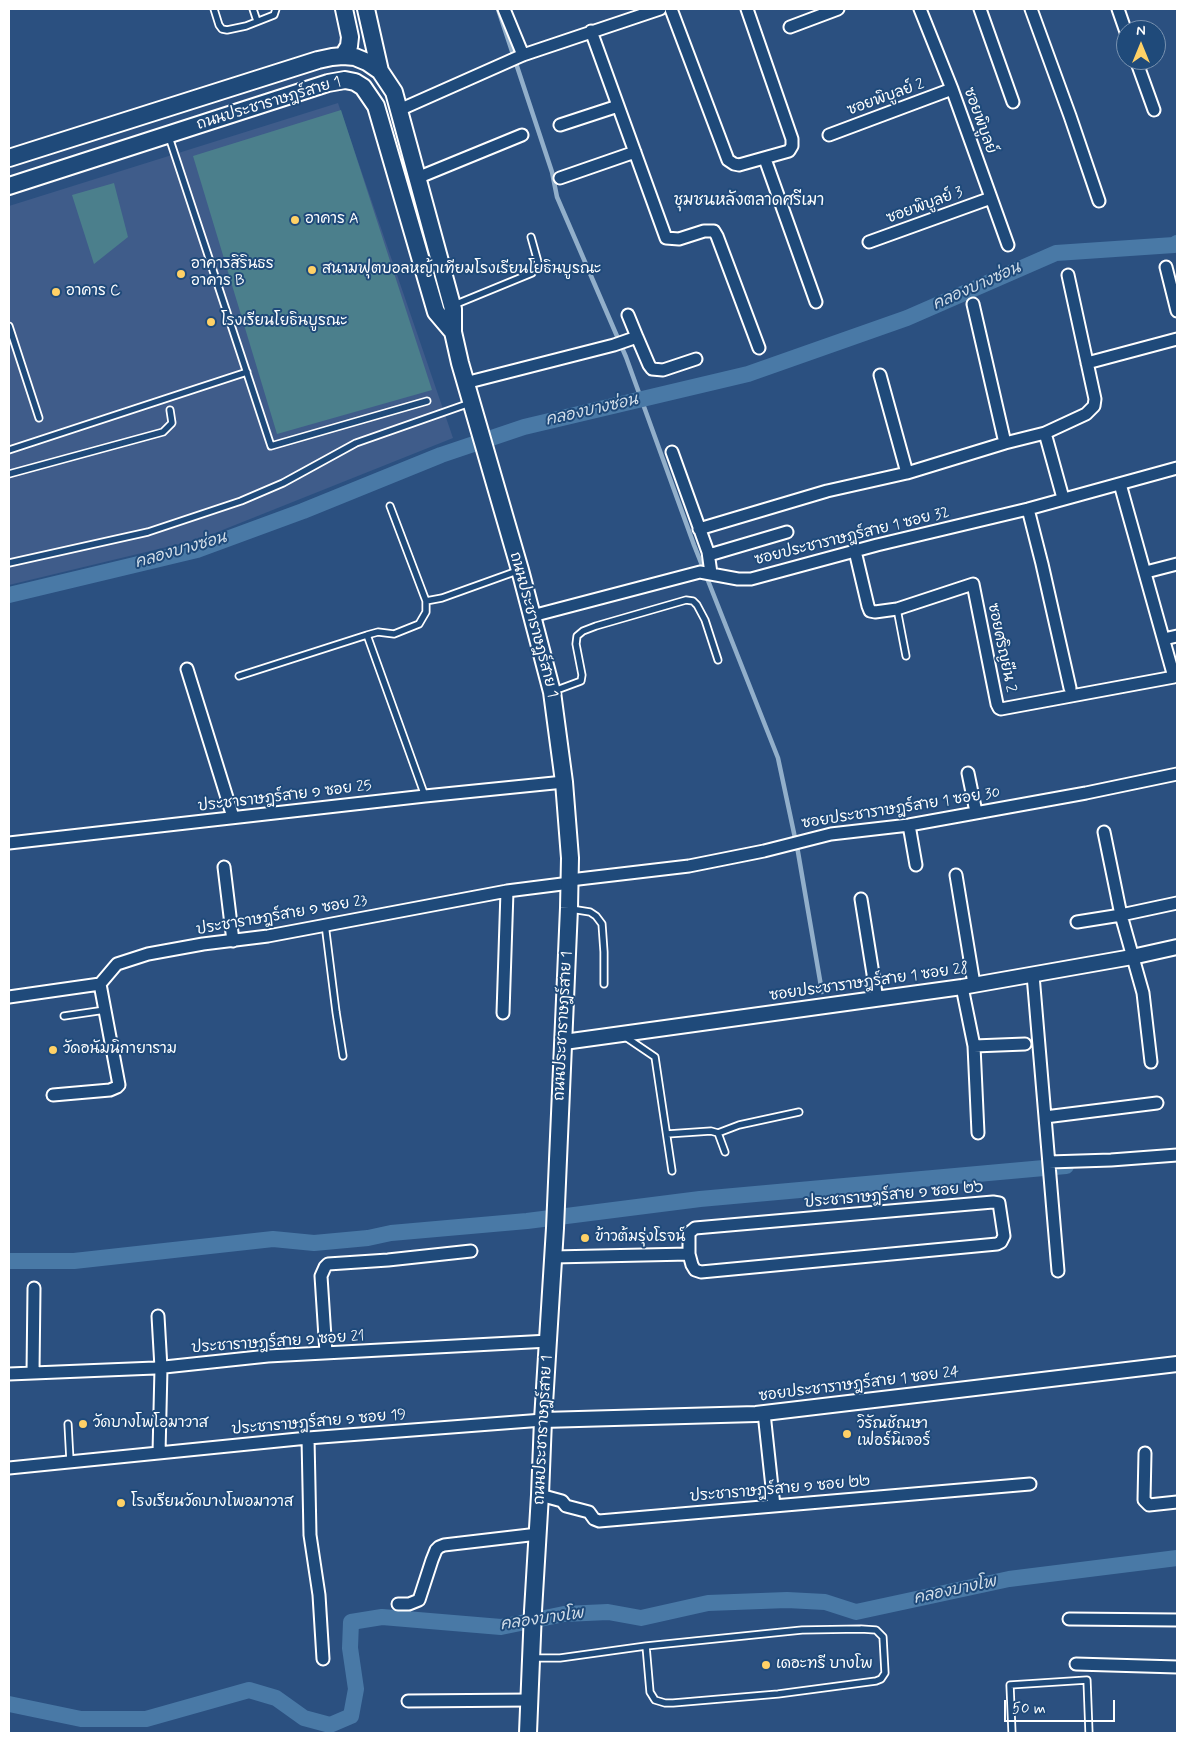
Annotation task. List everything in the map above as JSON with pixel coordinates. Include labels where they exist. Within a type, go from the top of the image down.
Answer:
[{"type":"main road","name":"ถนนประชาราษฎร์สาย 1","points":[[343,56],[349,46],[350,38],[350,29],[344,9]]},
{"type":"main road","name":"ถนนประชาราษฎร์สาย 1","points":[[366,9],[380,71],[394,92],[399,110],[452,306],[453,332],[465,383],[520,570],[552,692],[564,782],[570,858],[564,1042],[528,1733]]},
{"type":"main road","name":"ถนนประชาราษฎร์สาย 1","points":[[9,158],[318,60],[343,56],[355,57],[367,62],[380,71]]},
{"type":"main road","name":"ถนนประชาราษฎร์สาย 1","points":[[9,186],[328,83],[345,80],[355,82],[363,86],[376,106],[436,312],[453,332]]},
{"type":"street","points":[[504,9],[517,57]]},
{"type":"street","points":[[399,110],[517,57],[640,12],[660,9]]},
{"type":"street","points":[[671,9],[728,160],[739,165],[789,151],[792,146],[792,140],[747,9]]},
{"type":"street","points":[[790,27],[838,9]]},
{"type":"street","name":"ซอยพิบูลย์","points":[[920,9],[952,90],[1008,245]]},
{"type":"street","points":[[980,9],[1013,102]]},
{"type":"street","points":[[1031,9],[1099,201]]},
{"type":"street","points":[[591,31],[666,238],[680,240],[710,230],[714,231],[718,236],[759,348]]},
{"type":"street","points":[[1140,70],[1154,110]]},
{"type":"street","name":"ซอยพิบูลย์ 2","points":[[830,135],[952,90]]},
{"type":"street","points":[[560,125],[618,106]]},
{"type":"street","points":[[417,178],[522,135]]},
{"type":"street","points":[[560,178],[634,152]]},
{"type":"street","points":[[765,159],[816,302]]},
{"type":"street","name":"ซอยพิบูลย์ 3","points":[[869,242],[991,198]]},
{"type":"street","points":[[1166,267],[1177,311]]},
{"type":"street","points":[[699,529],[827,491],[907,473],[1005,443],[1045,433],[1086,414],[1091,410],[1095,399],[1068,275]]},
{"type":"street","points":[[973,304],[1005,443]]},
{"type":"street","points":[[628,315],[627,341],[652,369],[663,370],[696,359]]},
{"type":"street","points":[[1087,363],[1177,339]]},
{"type":"street","points":[[465,383],[627,341]]},
{"type":"street","points":[[880,375],[907,473]]},
{"type":"street","points":[[1045,433],[1063,498]]},
{"type":"street","points":[[672,452],[708,555],[707,573]]},
{"type":"street","name":"ซอยประชาราษฎร์สาย 1 ซอย 32","points":[[532,616],[707,573],[738,579],[751,578],[1177,468]]},
{"type":"street","points":[[1120,484],[1164,640],[1177,636]]},
{"type":"street","points":[[1028,508],[1070,688]]},
{"type":"street","points":[[708,555],[787,532]]},
{"type":"street","name":"ซอยศริญยืน 2","points":[[855,551],[870,611],[897,609],[973,584],[997,704],[1002,709],[1174,677],[1164,640]]},
{"type":"street","points":[[1146,572],[1177,564]]},
{"type":"street","points":[[186,669],[234,817]]},
{"type":"street","points":[[968,773],[976,812]]},
{"type":"street","name":"ซอยประชาราษฎร์สาย 1 ซอย 30","points":[[570,882],[689,866],[764,851],[831,834],[909,825],[1077,795],[1177,774]]},
{"type":"street","name":"ประชาราษฎร์สาย ๑ ซอย 25","points":[[9,843],[564,782]]},
{"type":"street","points":[[909,825],[916,865]]},
{"type":"street","points":[[1104,832],[1121,915],[1143,993],[1151,1062]]},
{"type":"street","points":[[224,867],[234,941]]},
{"type":"street","points":[[956,875],[974,1046],[978,1133]]},
{"type":"street","name":"ประชาราษฎร์สาย ๑ ซอย 23","points":[[100,984],[117,964],[148,954],[268,936],[506,891],[570,882]]},
{"type":"street","points":[[503,1013],[506,891]]},
{"type":"street","points":[[861,899],[877,999]]},
{"type":"street","points":[[1077,922],[1177,903]]},
{"type":"street","name":"ซอยประชาราษฎร์สาย 1 ซอย 28","points":[[564,1042],[968,986],[1132,957],[1177,947]]},
{"type":"street","points":[[1033,975],[1058,1271]]},
{"type":"street","points":[[9,997],[100,984],[119,1085],[117,1088],[110,1090],[53,1095]]},
{"type":"street","points":[[974,1046],[1025,1044]]},
{"type":"street","points":[[1045,1117],[1157,1102]]},
{"type":"street","points":[[1050,1168],[1111,1160],[1177,1155]]},
{"type":"street","name":"ประชาราษฎร์สาย ๑ ซอย ๒๖","points":[[993,1202],[998,1203],[1004,1236],[1002,1242],[997,1244],[701,1272],[695,1270],[689,1254],[689,1233],[695,1228],[993,1202]]},
{"type":"street","points":[[326,1353],[320,1276],[328,1264],[471,1251]]},
{"type":"street","points":[[554,1257],[689,1254]]},
{"type":"street","points":[[33,1373],[34,1288]]},
{"type":"street","points":[[158,1316],[161,1368],[159,1453]]},
{"type":"street","name":"ประชาราษฎร์สาย ๑ ซอย 21","points":[[9,1374],[161,1368],[268,1356],[549,1341]]},
{"type":"street","name":"ซอยประชาราษฎร์สาย 1 ซอย 24","points":[[543,1420],[764,1413],[1177,1364]]},
{"type":"street","points":[[764,1413],[774,1506]]},
{"type":"street","name":"ประชาราษฎร์สาย ๑ ซอย 19","points":[[9,1468],[308,1438],[543,1420]]},
{"type":"street","points":[[308,1438],[310,1535],[319,1595],[323,1659]]},
{"type":"street","points":[[1145,1453],[1144,1500],[1149,1505],[1177,1502]]},
{"type":"street","name":"ประชาราษฎร์สาย ๑ ซอย ๒๒","points":[[540,1495],[562,1501],[566,1506],[589,1512],[594,1519],[599,1521],[1030,1484]]},
{"type":"street","points":[[398,1604],[409,1604],[419,1600],[432,1560],[439,1547],[538,1534]]},
{"type":"street","points":[[1069,1619],[1177,1620]]},
{"type":"street","points":[[1076,1664],[1177,1667]]},
{"type":"street","points":[[408,1701],[530,1700]]},
{"type":"lane","points":[[214,9],[219,25],[222,29],[227,30],[274,15],[276,9]]},
{"type":"lane","points":[[253,9],[257,21]]},
{"type":"lane","points":[[169,134],[271,446],[428,401]]},
{"type":"lane","points":[[452,306],[532,273],[538,262],[531,237]]},
{"type":"lane","points":[[9,326],[38,418]]},
{"type":"lane","points":[[9,450],[247,372]]},
{"type":"lane","points":[[9,563],[148,532],[241,501],[283,483],[356,443],[471,403]]},
{"type":"lane","points":[[9,474],[163,432],[172,423],[170,410]]},
{"type":"lane","points":[[239,676],[367,635],[378,632],[394,634],[419,624],[426,612],[426,601],[390,506]]},
{"type":"lane","points":[[426,601],[442,598],[520,570]]},
{"type":"lane","points":[[552,692],[581,681],[582,675],[576,644],[577,636],[583,631],[686,600],[692,601],[697,605],[705,620],[718,660]]},
{"type":"lane","points":[[897,609],[906,656]]},
{"type":"lane","points":[[367,635],[425,796]]},
{"type":"lane","points":[[569,908],[590,912],[602,924],[604,984]]},
{"type":"lane","points":[[325,924],[343,1056]]},
{"type":"lane","points":[[64,1016],[105,1010]]},
{"type":"lane","points":[[622,1034],[655,1056],[672,1171]]},
{"type":"lane","points":[[667,1134],[711,1130],[718,1133],[739,1125],[799,1112]]},
{"type":"lane","points":[[718,1133],[725,1152]]},
{"type":"lane","points":[[68,1424],[70,1461]]},
{"type":"lane","points":[[532,1658],[560,1658],[646,1646],[802,1630],[874,1630],[880,1633],[884,1639],[885,1671],[880,1680],[866,1683],[778,1694],[665,1703],[652,1697],[646,1646]]},
{"type":"lane","points":[[1012,1733],[1010,1685],[1087,1680],[1089,1733]]},
{"type":"shaded area","name":"โรงเรียนโยธินบูรณะ","points":[[338,103],[453,438],[200,539],[9,585],[9,206]]},
{"type":"green space","name":"อาคาร A","points":[[341,110],[432,390],[277,434],[193,156]]},
{"type":"green space","points":[[114,183],[128,237],[94,264],[72,195]]},
{"type":"waterway","points":[[498,9],[552,172],[557,197],[626,357],[694,545],[778,758],[798,852],[822,992]]},
{"type":"waterway","name":"คลองบางซ่อน","points":[[9,595],[197,550],[303,511],[441,455],[524,427],[748,374],[907,318],[1056,253],[1174,245],[1177,243]]},
{"type":"waterway","points":[[9,1261],[74,1261],[273,1239],[314,1243],[368,1238],[391,1233],[527,1221],[700,1199],[1066,1166]]},
{"type":"waterway","name":"คลองบางโพ","points":[[9,1704],[81,1719],[146,1719],[249,1690],[276,1698],[304,1718],[330,1725],[351,1716],[356,1689],[350,1648],[351,1622],[382,1617],[501,1627],[564,1614],[608,1612],[641,1618],[708,1603],[787,1600],[825,1602],[856,1612],[1009,1579],[1177,1558]]},
{"type":"place","name":"อาคาร A","points":[[295,220]]},
{"type":"place","name":"สนามฟุตบอลหญ้าเทียมโรงเรียนโยธินบูรณะ","points":[[312,270]]},
{"type":"place","name":"อาคารสิรินธร อาคาร B","points":[[181,274]]},
{"type":"place","name":"อาคาร C","points":[[56,292]]},
{"type":"place","name":"โรงเรียนโยธินบูรณะ","points":[[211,322]]},
{"type":"place","name":"วัดอนัมนิกายาราม","points":[[53,1050]]},
{"type":"place","name":"ข้าวต้มรุ่งโรจน์","points":[[585,1238]]},
{"type":"place","name":"วัดบางโพโอมาวาส","points":[[83,1424]]},
{"type":"place","name":"วิรัณชัณษา เฟอร์นิเจอร์","points":[[847,1434]]},
{"type":"place","name":"โรงเรียนวัดบางโพอมาวาส","points":[[121,1503]]},
{"type":"place","name":"เดอะทรี บางโพ","points":[[766,1665]]},
{"type":"district","name":"ชุมชนหลังตลาดศรีเมา","points":[[749,202]]}]
